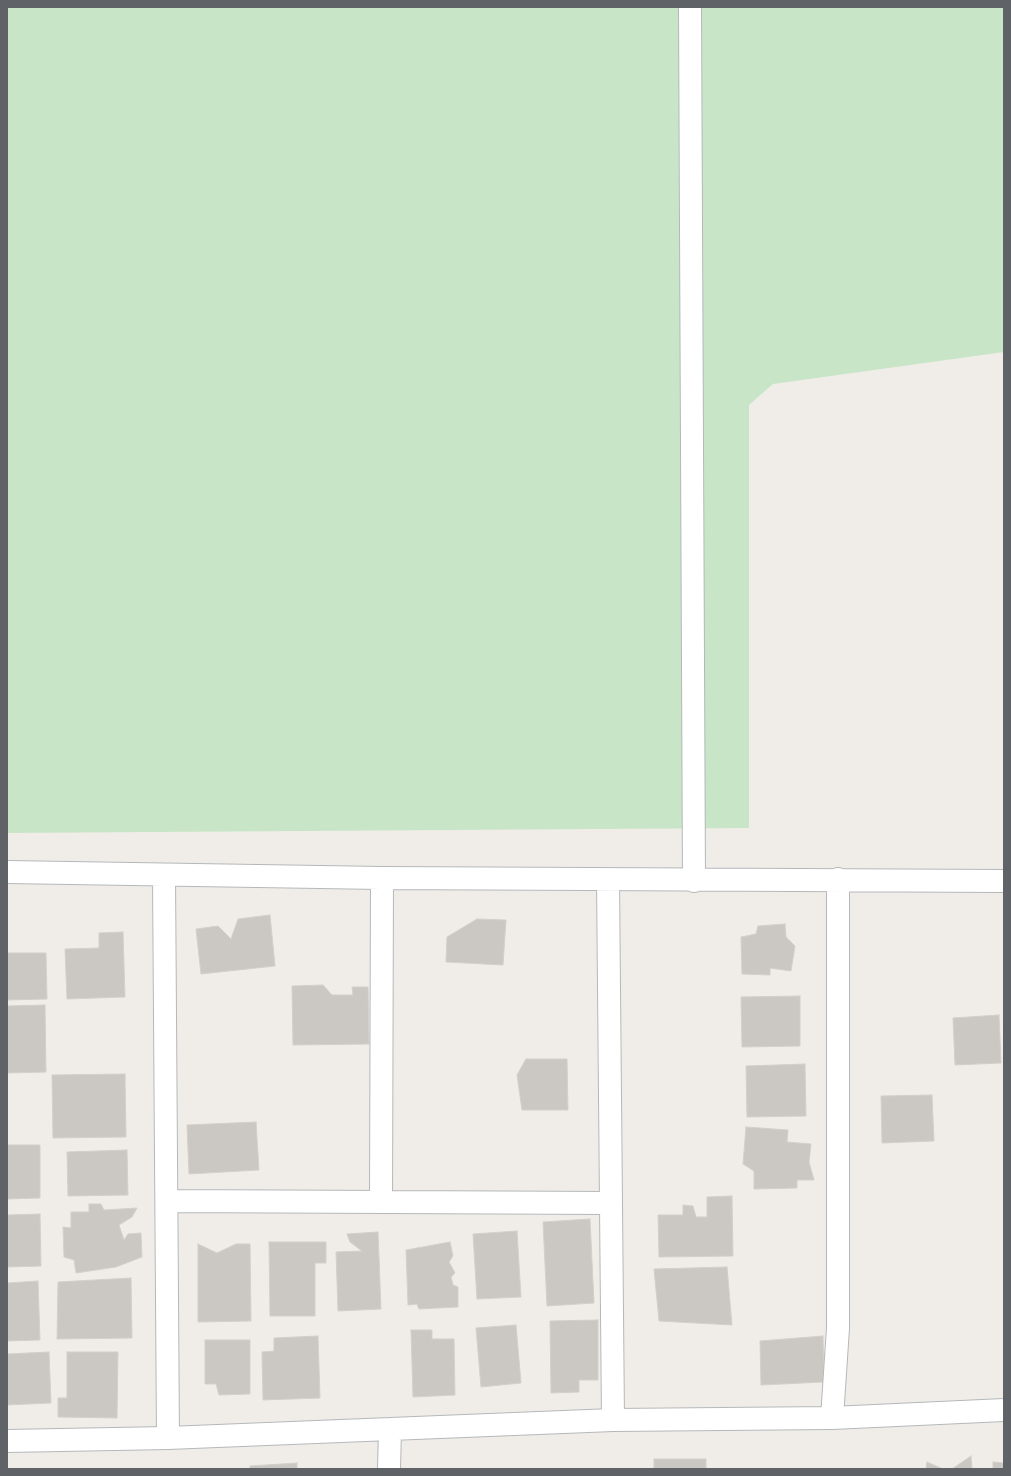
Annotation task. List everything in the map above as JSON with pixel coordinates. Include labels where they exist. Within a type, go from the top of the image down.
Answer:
[{"type":"street","points":[[690,7],[694,881]]},
{"type":"street","points":[[7,872],[164,876],[694,881],[838,880],[1004,882]]},
{"type":"street","points":[[164,876],[168,1438]]},
{"type":"street","points":[[381,1202],[382,878]]},
{"type":"street","points":[[608,880],[612,1420]]},
{"type":"street","points":[[832,1418],[838,1328],[838,880]]},
{"type":"street","points":[[167,1201],[610,1203]]},
{"type":"street","points":[[7,1441],[168,1438],[612,1420],[832,1418],[1004,1410]]},
{"type":"street","points":[[389,1469],[390,1429]]},
{"type":"green space","points":[[7,7],[1004,7],[1004,352],[773,384],[749,405],[749,828],[7,833]]},
{"type":"building","points":[[270,915],[275,966],[201,974],[196,929],[218,926],[231,939],[238,919]]},
{"type":"building","points":[[477,919],[506,920],[503,965],[446,962],[447,937]]},
{"type":"building","points":[[785,924],[786,937],[795,946],[791,971],[770,968],[770,975],[742,974],[741,937],[756,934],[758,926]]},
{"type":"building","points":[[123,932],[125,997],[67,999],[65,949],[99,948],[99,933]]},
{"type":"building","points":[[7,953],[46,953],[47,999],[7,1000]]},
{"type":"building","points":[[323,985],[332,995],[353,995],[352,987],[368,987],[369,1044],[293,1045],[292,986]]},
{"type":"building","points":[[800,996],[800,1046],[742,1047],[741,997]]},
{"type":"building","points":[[45,1005],[46,1072],[7,1073],[7,1006]]},
{"type":"building","points":[[999,1015],[1001,1063],[955,1065],[953,1018]]},
{"type":"building","points":[[526,1059],[567,1059],[568,1110],[522,1110],[517,1075]]},
{"type":"building","points":[[805,1064],[806,1116],[747,1117],[746,1066]]},
{"type":"building","points":[[125,1074],[126,1137],[53,1138],[52,1075]]},
{"type":"building","points":[[932,1095],[934,1141],[882,1143],[881,1096]]},
{"type":"building","points":[[256,1122],[259,1170],[189,1174],[187,1125]]},
{"type":"building","points":[[746,1127],[788,1130],[787,1142],[811,1144],[809,1162],[814,1180],[797,1180],[797,1188],[754,1189],[754,1171],[743,1164]]},
{"type":"building","points":[[7,1145],[40,1145],[40,1198],[7,1199]]},
{"type":"building","points":[[127,1150],[128,1195],[68,1196],[67,1152]]},
{"type":"building","points":[[732,1196],[733,1256],[659,1257],[658,1215],[683,1215],[683,1205],[693,1206],[696,1217],[707,1217],[707,1197]]},
{"type":"building","points":[[89,1204],[101,1204],[104,1210],[137,1208],[132,1217],[119,1225],[124,1240],[128,1234],[141,1233],[142,1257],[116,1267],[76,1273],[74,1260],[64,1257],[63,1227],[71,1228],[71,1212],[89,1212]]},
{"type":"building","points":[[40,1214],[41,1266],[7,1267],[7,1215]]},
{"type":"building","points":[[590,1219],[594,1303],[547,1306],[543,1222]]},
{"type":"building","points":[[517,1231],[521,1297],[477,1299],[473,1234]]},
{"type":"building","points":[[378,1232],[381,1309],[338,1311],[336,1252],[362,1251],[350,1242],[347,1234]]},
{"type":"building","points":[[269,1242],[326,1242],[326,1263],[315,1263],[315,1316],[270,1316]]},
{"type":"building","points":[[450,1242],[453,1256],[449,1262],[455,1273],[451,1277],[453,1285],[458,1287],[458,1307],[419,1309],[417,1304],[408,1305],[406,1250]]},
{"type":"building","points":[[198,1244],[217,1253],[236,1244],[250,1244],[251,1321],[198,1322]]},
{"type":"building","points":[[727,1267],[732,1325],[659,1321],[654,1269]]},
{"type":"building","points":[[131,1278],[132,1338],[57,1339],[58,1282]]},
{"type":"building","points":[[38,1281],[40,1340],[7,1341],[7,1283]]},
{"type":"building","points":[[598,1320],[598,1380],[579,1380],[579,1392],[551,1393],[550,1321]]},
{"type":"building","points":[[516,1325],[521,1383],[481,1387],[476,1328]]},
{"type":"building","points":[[411,1330],[432,1330],[432,1339],[454,1339],[455,1395],[413,1397]]},
{"type":"building","points":[[318,1336],[320,1398],[263,1400],[262,1352],[274,1351],[274,1338]]},
{"type":"building","points":[[823,1336],[824,1382],[761,1385],[760,1341]]},
{"type":"building","points":[[205,1340],[250,1340],[250,1394],[219,1395],[216,1384],[205,1384]]},
{"type":"building","points":[[49,1352],[51,1403],[7,1405],[7,1354]]},
{"type":"building","points":[[67,1352],[118,1352],[117,1418],[58,1417],[58,1398],[67,1398]]},
{"type":"building","points":[[971,1456],[972,1469],[952,1469]]},
{"type":"building","points":[[654,1459],[706,1459],[706,1469],[654,1469]]},
{"type":"building","points":[[927,1462],[943,1469],[926,1469]]},
{"type":"building","points":[[993,1462],[1004,1463],[1004,1469],[993,1469]]},
{"type":"building","points":[[297,1463],[297,1469],[250,1469],[250,1466]]}]
